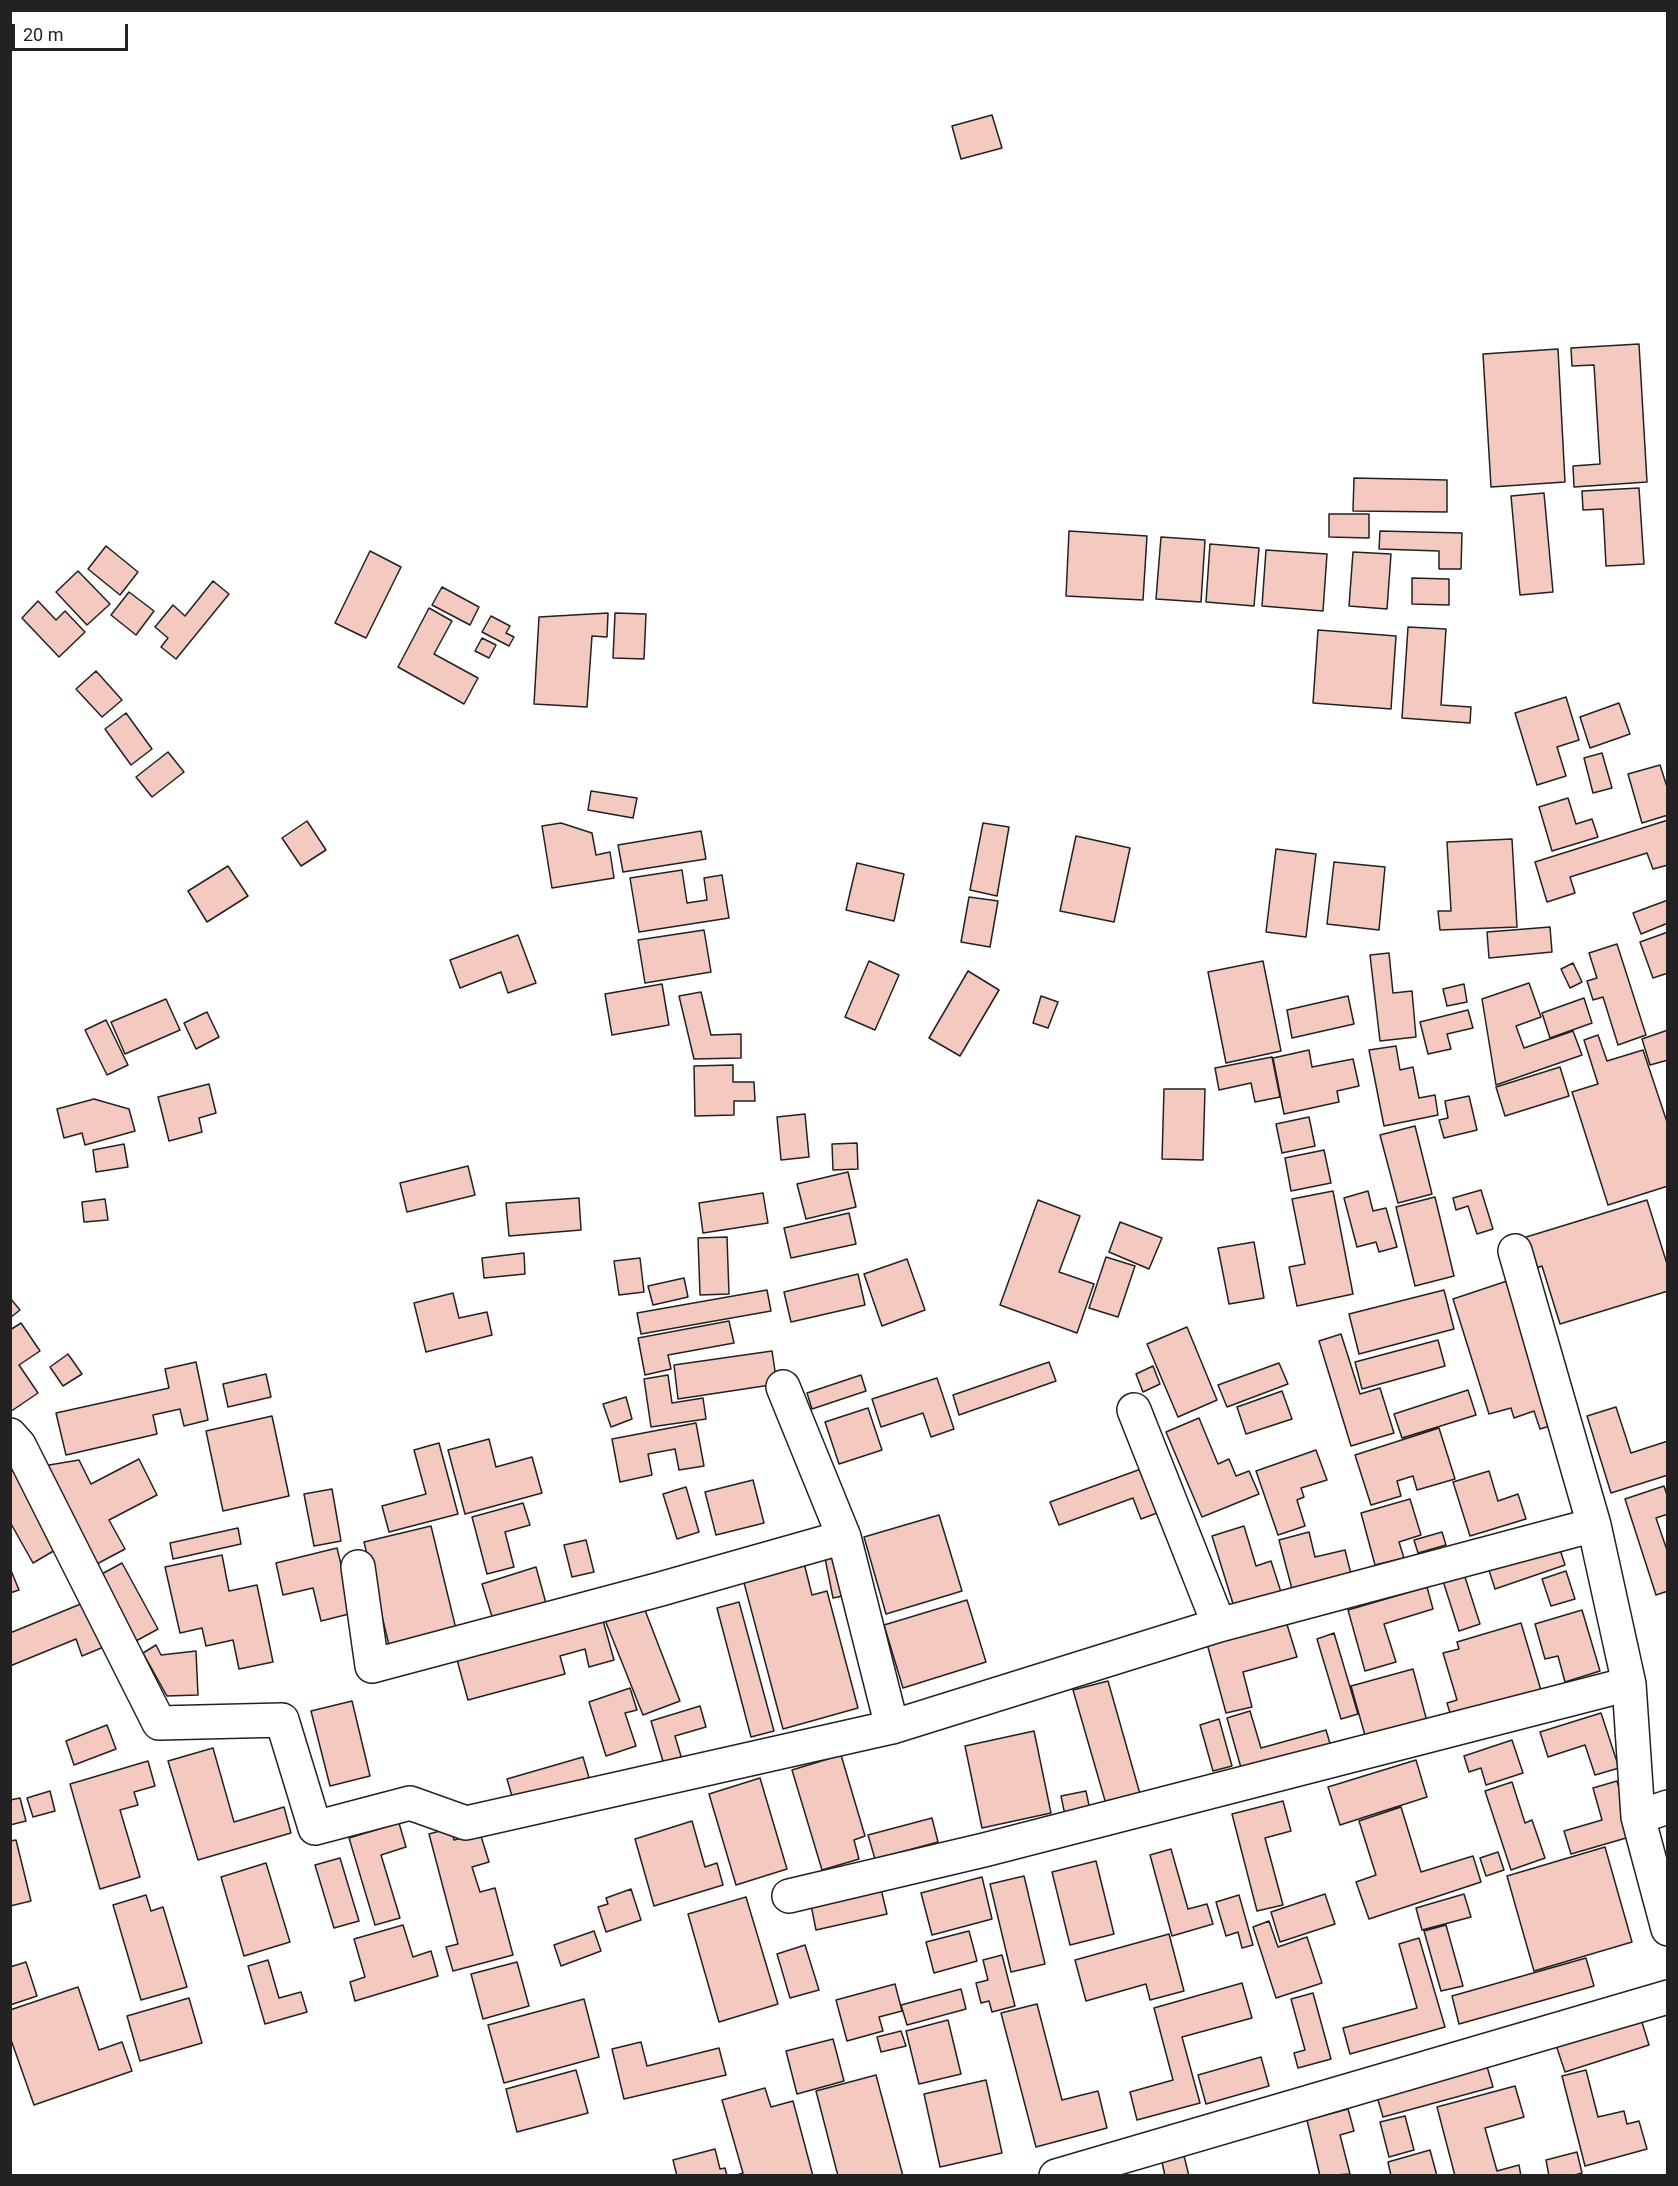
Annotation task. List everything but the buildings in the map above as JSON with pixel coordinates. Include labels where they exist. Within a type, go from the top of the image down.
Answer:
[{"type":"street","points":[[1515,1251],[1594,1525],[1629,1684],[1653,1812],[1668,1929]]},
{"type":"street","points":[[783,1387],[844,1537],[892,1727]]},
{"type":"street","points":[[1134,1410],[1219,1625]]},
{"type":"street","points":[[10,1434],[18,1445],[159,1723],[282,1720],[315,1828],[410,1803],[466,1823],[892,1727],[1219,1625],[1594,1525]]},
{"type":"street","points":[[358,1567],[372,1666],[657,1590],[844,1537]]},
{"type":"street","points":[[789,1896],[996,1847],[1629,1684]]},
{"type":"street","points":[[1056,2175],[1668,1997]]}]
